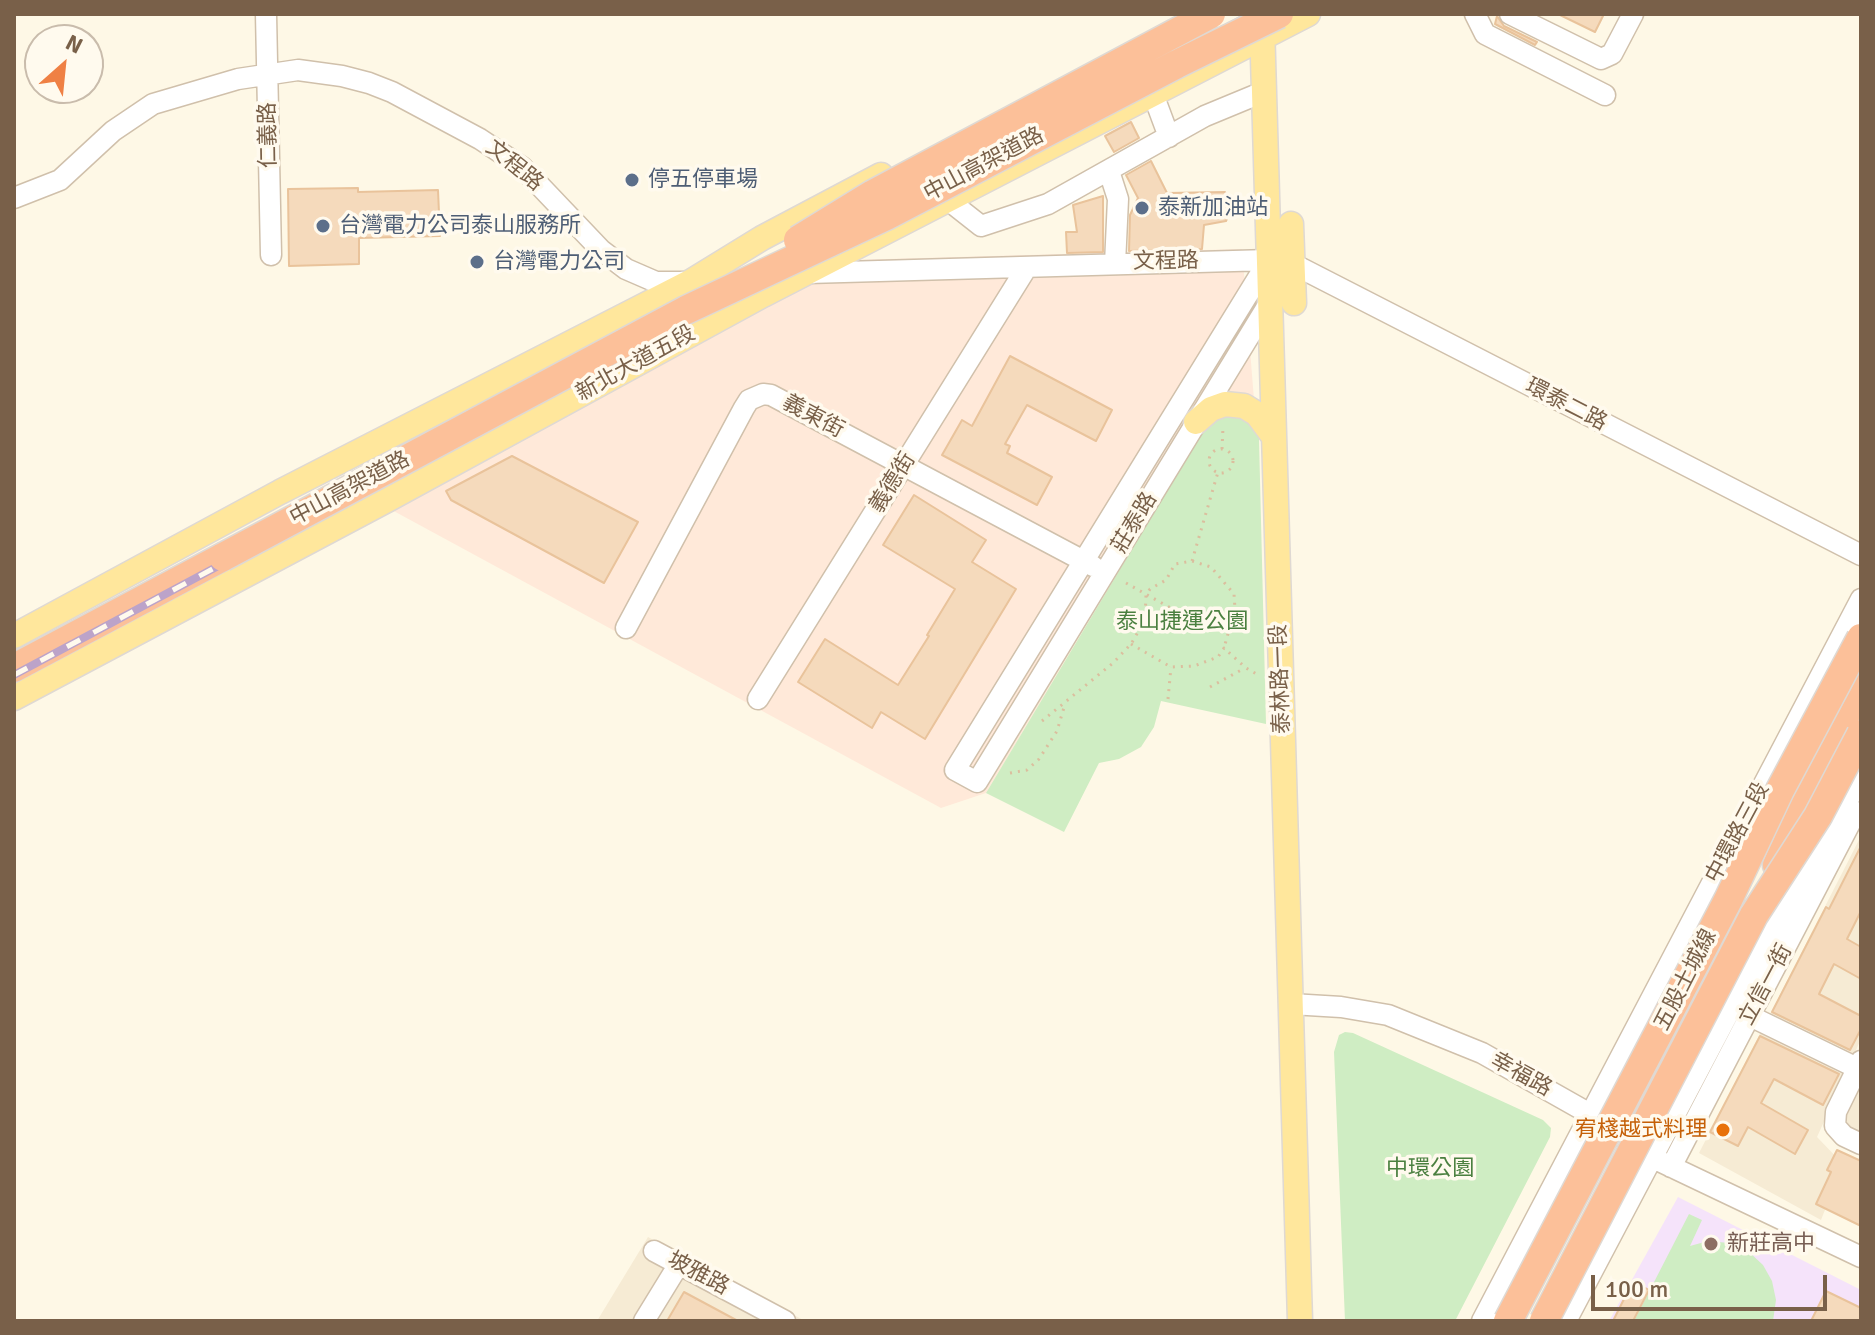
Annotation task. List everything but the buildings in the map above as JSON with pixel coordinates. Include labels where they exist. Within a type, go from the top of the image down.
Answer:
[{"type":"highway","name":"中山高架道路","points":[[686,310],[873,194],[1211,14]]},
{"type":"highway","name":"中山高架道路","points":[[14,668],[686,310],[886,216],[1279,14]]},
{"type":"highway","name":"五股土城線","points":[[1508,1321],[1861,638]]},
{"type":"highway","points":[[1728,900],[1848,734],[1861,685]]},
{"type":"highway","name":"五股土城線","points":[[1544,1321],[1754,915],[1818,816],[1848,734]]},
{"type":"main road","name":"新北大道五段","points":[[14,636],[280,492],[692,281],[762,238],[1187,14]]},
{"type":"main road","name":"新北大道五段","points":[[14,698],[805,273],[1153,94],[1265,22],[1308,14]]},
{"type":"main road","name":"泰林路一段","points":[[1265,22],[1263,92],[1281,262],[1282,302],[1274,437],[1300,1321]]},
{"type":"main road","points":[[990,117],[982,132],[986,149],[991,156],[1014,166]]},
{"type":"main road","name":"泰林路一段","points":[[1281,262],[1291,224]]},
{"type":"main road","points":[[1196,422],[1211,409],[1225,404],[1244,406],[1257,414],[1274,437]]},
{"type":"main road","points":[[328,470],[355,481],[363,492],[361,504],[341,524]]},
{"type":"street","name":"仁義路","points":[[266,14],[271,255]]},
{"type":"street","points":[[1475,14],[1485,34],[1605,95]]},
{"type":"street","points":[[1510,14],[1601,59],[1612,54],[1633,14]]},
{"type":"street","name":"文程路","points":[[14,198],[60,180],[113,131],[153,104],[238,79],[298,70],[342,76],[392,92],[480,139],[522,167],[601,250],[626,269],[656,282],[805,273],[1281,262]]},
{"type":"street","points":[[948,200],[981,226],[1048,204],[1205,116],[1263,92]]},
{"type":"street","points":[[1153,94],[1169,137]]},
{"type":"street","points":[[1109,171],[1118,199],[1115,264]]},
{"type":"street","name":"環泰二路","points":[[1281,262],[1861,555]]},
{"type":"street","name":"莊泰路","points":[[1281,262],[1084,561],[955,770],[977,782],[1196,422],[1282,302]]},
{"type":"street","name":"義德街","points":[[758,699],[1027,267]]},
{"type":"street","name":"義東街","points":[[626,628],[744,408],[756,395],[771,395],[1104,573]]},
{"type":"street","name":"中環路三段","points":[[1482,1321],[1861,599]]},
{"type":"street","points":[[1566,1321],[1662,1162],[1785,906],[1861,778]]},
{"type":"street","name":"立信一街","points":[[1662,1162],[1750,1016],[1861,803]]},
{"type":"street","name":"幸福路","points":[[1291,1004],[1341,1007],[1388,1015],[1482,1053],[1590,1114],[1662,1162],[1861,1257]]},
{"type":"street","points":[[1750,1016],[1859,1064],[1836,1112],[1835,1126],[1844,1136],[1861,1144]]},
{"type":"street","name":"坡雅路","points":[[654,1251],[785,1321]]},
{"type":"street","points":[[644,1321],[679,1264]]},
{"type":"path","points":[[1222,449],[1223,427]]},
{"type":"path","points":[[1222,449],[1230,452],[1233,463],[1225,472],[1218,472],[1210,464],[1210,457],[1214,451],[1222,449]]},
{"type":"path","points":[[1192,561],[1218,472]]},
{"type":"path","points":[[1042,721],[1113,663],[1131,644],[1145,620],[1146,595],[1166,580],[1175,564],[1192,561],[1211,567],[1234,594],[1235,609],[1224,648],[1218,657],[1194,666],[1171,667],[1131,644]]},
{"type":"path","points":[[1126,583],[1201,625]]},
{"type":"path","points":[[1224,648],[1246,668],[1263,678]]},
{"type":"path","points":[[1168,699],[1171,667]]},
{"type":"path","points":[[1210,687],[1246,668]]},
{"type":"path","points":[[1010,773],[1027,770],[1039,759],[1057,731],[1065,704]]},
{"type":"shaded area","points":[[1242,249],[1256,425],[1207,424],[986,793],[941,808],[390,509],[852,260]]},
{"type":"shaded area","points":[[1861,836],[1861,1039],[1817,1137],[1843,1164],[1821,1220],[1699,1153]]},
{"type":"shaded area","points":[[1861,1074],[1861,1137],[1855,1134],[1841,1113]]},
{"type":"shaded area","name":"新莊高中","points":[[1678,1197],[1861,1290],[1861,1321],[1609,1321]]},
{"type":"shaded area","points":[[648,1237],[805,1321],[597,1321]]},
{"type":"green space","name":"泰山捷運公園","points":[[1230,411],[1256,425],[1259,439],[1266,724],[1161,701],[1154,727],[1141,747],[1119,759],[1099,763],[1064,832],[986,793],[1207,424]]},
{"type":"green space","name":"中環公園","points":[[1345,1032],[1543,1120],[1551,1128],[1550,1137],[1455,1321],[1345,1321],[1334,1052],[1339,1035]]},
{"type":"green space","points":[[1689,1214],[1702,1220],[1690,1246],[1708,1241],[1729,1243],[1749,1252],[1763,1265],[1772,1281],[1776,1300],[1773,1321],[1634,1321]]},
{"type":"railway","points":[[14,675],[1252,14]]},
{"type":"place","name":"停五停車場","points":[[632,180]]},
{"type":"place","name":"泰新加油站","points":[[1142,208]]},
{"type":"place","name":"台灣電力公司泰山服務所","points":[[323,226]]},
{"type":"place","name":"台灣電力公司","points":[[477,262]]},
{"type":"place","name":"宥棧越式料理","points":[[1723,1130]]},
{"type":"place","name":"新莊高中","points":[[1711,1244]]}]
